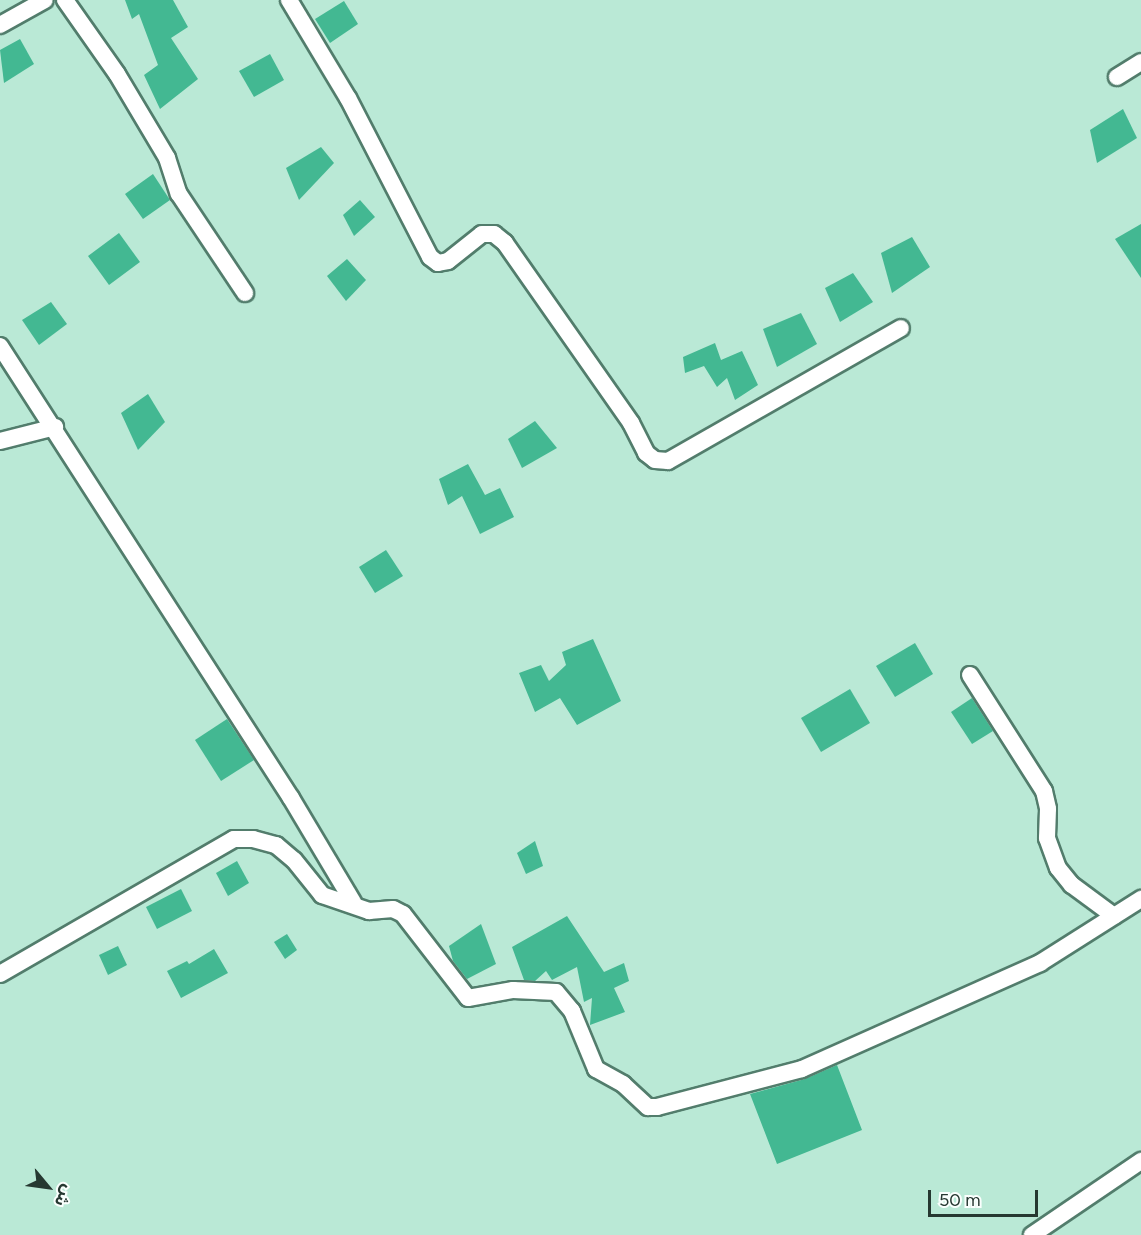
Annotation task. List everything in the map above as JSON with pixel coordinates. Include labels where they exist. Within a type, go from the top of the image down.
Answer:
[{"type":"street","points":[[0,25],[45,0]]},
{"type":"street","points":[[65,0],[117,74],[167,158],[179,194],[245,293]]},
{"type":"street","points":[[290,0],[348,98],[430,258],[438,263],[448,261],[482,234],[494,234],[505,243],[632,423],[646,453],[655,460],[668,461],[901,328]]},
{"type":"street","points":[[1117,76],[1141,62]]},
{"type":"street","points":[[0,346],[55,427],[291,798],[353,902]]},
{"type":"street","points":[[0,441],[55,427]]},
{"type":"street","points":[[970,675],[1044,791],[1048,809],[1047,838],[1058,868],[1072,885],[1114,916]]},
{"type":"street","points":[[0,974],[234,839],[276,845],[294,860],[322,895],[353,902],[369,911],[393,909],[404,914],[468,998],[513,990],[556,992],[572,1011],[596,1069],[623,1084],[648,1107],[701,1098],[802,1069],[1040,963],[1141,899]]},
{"type":"street","points":[[1032,1235],[1141,1161]]},
{"type":"building","points":[[125,0],[173,0],[188,27],[171,38],[198,79],[160,109],[144,75],[158,65],[139,14],[132,19]]},
{"type":"building","points":[[344,1],[358,24],[330,43],[315,19]]},
{"type":"building","points":[[20,39],[34,64],[4,83],[0,50]]},
{"type":"building","points":[[270,54],[284,80],[254,97],[239,71]]},
{"type":"building","points":[[1123,109],[1137,138],[1097,163],[1090,130]]},
{"type":"building","points":[[321,147],[334,163],[299,200],[286,168]]},
{"type":"building","points":[[153,174],[170,200],[143,219],[125,194]]},
{"type":"building","points":[[360,200],[375,217],[354,236],[343,215]]},
{"type":"building","points":[[1141,224],[1141,278],[1115,239]]},
{"type":"building","points":[[119,233],[140,262],[109,285],[88,256]]},
{"type":"building","points":[[912,237],[930,267],[892,293],[881,253]]},
{"type":"building","points":[[347,259],[366,280],[346,301],[327,276]]},
{"type":"building","points":[[853,273],[873,302],[840,322],[825,288]]},
{"type":"building","points":[[51,302],[67,324],[39,345],[22,320]]},
{"type":"building","points":[[801,313],[817,344],[777,367],[763,329]]},
{"type":"building","points":[[715,343],[721,360],[742,351],[758,385],[735,400],[727,378],[717,387],[704,366],[685,373],[683,357]]},
{"type":"building","points":[[148,394],[165,422],[138,450],[121,413]]},
{"type":"building","points":[[535,421],[557,448],[522,468],[508,439]]},
{"type":"building","points":[[468,464],[485,495],[500,488],[514,517],[480,534],[462,496],[448,505],[439,479]]},
{"type":"building","points":[[386,550],[403,576],[375,593],[359,567]]},
{"type":"building","points":[[593,639],[621,701],[577,725],[560,698],[535,712],[519,673],[541,665],[549,681],[566,665],[562,652]]},
{"type":"building","points":[[915,643],[933,674],[895,697],[876,666]]},
{"type":"building","points":[[850,689],[870,723],[821,752],[801,718]]},
{"type":"building","points":[[972,698],[993,731],[972,744],[951,712]]},
{"type":"building","points":[[227,719],[254,760],[221,781],[195,740]]},
{"type":"building","points":[[535,841],[543,866],[526,874],[517,853]]},
{"type":"building","points":[[237,861],[249,883],[228,896],[216,873]]},
{"type":"building","points":[[181,889],[192,911],[157,929],[146,907]]},
{"type":"building","points":[[567,916],[604,972],[624,963],[629,981],[614,988],[625,1012],[590,1025],[592,998],[584,1002],[577,967],[552,980],[546,971],[535,981],[524,980],[512,947]]},
{"type":"building","points":[[481,924],[496,964],[467,979],[453,961],[449,946]]},
{"type":"building","points":[[287,934],[297,950],[285,959],[274,942]]},
{"type":"building","points":[[118,946],[127,965],[108,975],[99,955]]},
{"type":"building","points":[[214,949],[228,973],[181,998],[167,971],[187,961],[189,964]]},
{"type":"building","points":[[837,1065],[862,1130],[777,1164],[750,1094],[805,1079]]}]
